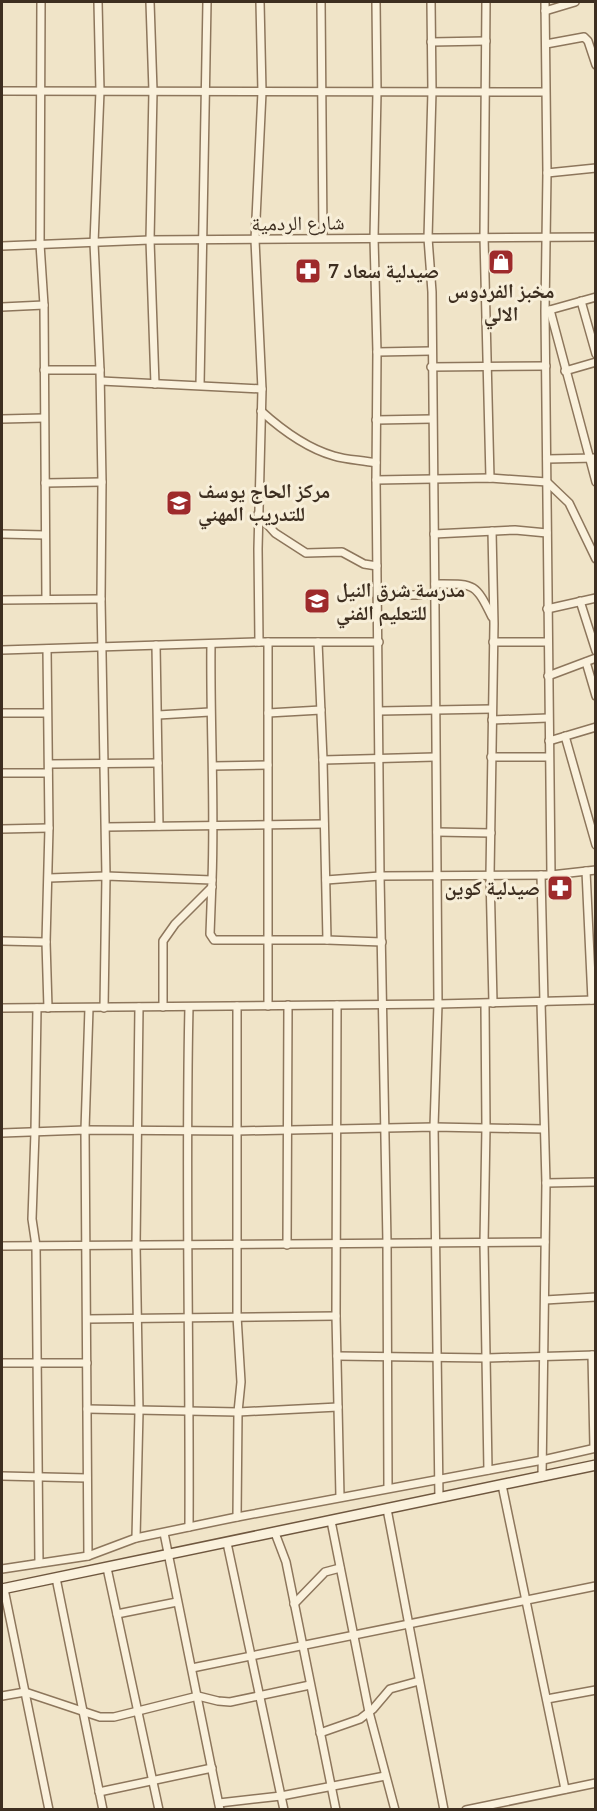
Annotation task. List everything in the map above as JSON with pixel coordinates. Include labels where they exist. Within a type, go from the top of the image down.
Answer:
[{"type":"street","points":[[41,2],[40,244],[44,305],[46,599]]},
{"type":"street","points":[[98,2],[100,91],[94,243],[102,482],[101,599],[106,827],[104,1008]]},
{"type":"street","points":[[150,2],[153,91],[150,240],[155,384]]},
{"type":"street","points":[[200,385],[207,2]]},
{"type":"street","points":[[259,642],[258,514],[262,389],[255,240],[262,92],[260,2]]},
{"type":"street","points":[[321,2],[323,238]]},
{"type":"street","points":[[376,2],[374,238],[388,1488]]},
{"type":"street","points":[[431,2],[432,91],[428,238],[432,292],[435,584],[438,1004],[434,1127],[439,1498]]},
{"type":"street","points":[[486,2],[484,237],[490,478]]},
{"type":"street","points":[[545,2],[548,757],[551,874]]},
{"type":"street","points":[[545,10],[575,2]]},
{"type":"street","points":[[546,44],[584,37],[588,41],[596,65]]},
{"type":"street","points":[[431,42],[486,41]]},
{"type":"street","points":[[2,91],[486,90],[545,92]]},
{"type":"street","points":[[547,173],[596,168]]},
{"type":"street","name":"شارع الردمية","points":[[2,246],[150,240],[596,237]]},
{"type":"street","points":[[547,310],[596,297]]},
{"type":"street","points":[[581,301],[596,354]]},
{"type":"street","points":[[2,307],[44,305]]},
{"type":"street","points":[[547,310],[593,459],[596,482]]},
{"type":"street","points":[[377,352],[431,351]]},
{"type":"street","points":[[566,371],[596,362]]},
{"type":"street","points":[[432,367],[546,366]]},
{"type":"street","points":[[44,370],[100,370]]},
{"type":"street","points":[[100,381],[262,389]]},
{"type":"street","points":[[261,411],[282,429],[320,451],[337,457],[376,463]]},
{"type":"street","points":[[2,419],[44,417]]},
{"type":"street","points":[[376,420],[432,419]]},
{"type":"street","points":[[547,459],[593,459]]},
{"type":"street","points":[[376,480],[490,478],[547,482],[569,503],[596,559]]},
{"type":"street","points":[[45,483],[102,482]]},
{"type":"street","points":[[258,514],[275,533],[306,553],[342,552],[364,564],[377,567]]},
{"type":"street","points":[[434,534],[516,530],[547,533]]},
{"type":"street","points":[[488,1470],[484,1243],[494,620],[492,531]]},
{"type":"street","points":[[2,534],[45,535]]},
{"type":"street","points":[[435,584],[467,584],[474,588],[481,594],[494,620]]},
{"type":"street","points":[[378,595],[435,595]]},
{"type":"street","points":[[548,609],[596,598]]},
{"type":"street","points":[[2,600],[101,599]]},
{"type":"street","points":[[580,601],[596,651]]},
{"type":"street","points":[[2,650],[259,642],[379,642]]},
{"type":"street","points":[[268,642],[267,825],[270,940],[268,1006]]},
{"type":"street","points":[[318,642],[327,940]]},
{"type":"street","points":[[493,642],[548,642]]},
{"type":"street","points":[[211,644],[210,712],[214,826],[211,938],[214,940],[382,942]]},
{"type":"street","points":[[156,645],[159,826]]},
{"type":"street","points":[[47,648],[49,878],[46,942],[48,1008]]},
{"type":"street","points":[[548,676],[596,658]]},
{"type":"street","points":[[585,662],[596,696]]},
{"type":"street","points":[[379,711],[492,709]]},
{"type":"street","points":[[267,713],[321,710]]},
{"type":"street","points":[[158,715],[210,712]]},
{"type":"street","points":[[2,713],[46,713]]},
{"type":"street","points":[[492,720],[548,718]]},
{"type":"street","points":[[549,741],[596,727]]},
{"type":"street","points":[[565,736],[596,845]]},
{"type":"street","points":[[323,760],[435,757]]},
{"type":"street","points":[[491,757],[548,757]]},
{"type":"street","points":[[49,764],[158,763]]},
{"type":"street","points":[[213,766],[268,765]]},
{"type":"street","points":[[2,773],[48,773]]},
{"type":"street","points":[[106,827],[324,824]]},
{"type":"street","points":[[2,830],[49,828]]},
{"type":"street","points":[[437,832],[491,833]]},
{"type":"street","points":[[326,880],[380,876],[551,874],[596,870]]},
{"type":"street","points":[[2,1008],[489,1004],[594,1000],[586,871]]},
{"type":"street","points":[[541,874],[546,1183],[542,1477]]},
{"type":"street","points":[[49,878],[106,876],[212,884]]},
{"type":"street","points":[[163,1007],[163,941],[175,924],[212,884]]},
{"type":"street","points":[[2,941],[46,942]]},
{"type":"street","points":[[287,1245],[288,1005]]},
{"type":"street","points":[[337,1005],[336,1316],[340,1497]]},
{"type":"street","points":[[189,1006],[186,1131],[189,1527]]},
{"type":"street","points":[[237,1006],[237,1316],[241,1382],[238,1412],[237,1516]]},
{"type":"street","points":[[136,1538],[139,1411],[136,1245],[139,1007]]},
{"type":"street","points":[[37,1008],[32,1219],[36,1246],[36,1477],[39,1563]]},
{"type":"street","points":[[88,1556],[85,1130],[89,1008]]},
{"type":"street","points":[[2,1133],[85,1130],[236,1131],[434,1127],[544,1129]]},
{"type":"street","points":[[546,1183],[596,1182]]},
{"type":"street","points":[[2,1246],[545,1242]]},
{"type":"street","points":[[545,1300],[596,1297]]},
{"type":"street","points":[[87,1319],[336,1316]]},
{"type":"street","points":[[2,1569],[88,1556],[136,1538],[237,1516],[543,1460],[595,1448],[594,1355],[486,1358],[337,1356]]},
{"type":"street","points":[[2,1363],[87,1363]]},
{"type":"street","points":[[87,1409],[238,1412],[338,1407]]},
{"type":"street","points":[[49,1809],[3,1589],[596,1465]]},
{"type":"street","points":[[2,1476],[87,1478]]},
{"type":"street","points":[[502,1485],[565,1789]]},
{"type":"street","points":[[387,1509],[407,1624],[444,1809]]},
{"type":"street","points":[[331,1521],[369,1712],[395,1809]]},
{"type":"street","points":[[164,1533],[220,1806],[332,1788],[385,1776]]},
{"type":"street","points":[[275,1533],[286,1562],[336,1809]]},
{"type":"street","points":[[227,1543],[284,1809]]},
{"type":"street","points":[[108,1568],[159,1809]]},
{"type":"street","points":[[294,1604],[325,1572],[340,1568]]},
{"type":"street","points":[[56,1578],[103,1809]]},
{"type":"street","points":[[192,1668],[596,1586]]},
{"type":"street","points":[[117,1614],[177,1602]]},
{"type":"street","points":[[320,1733],[350,1723],[369,1712],[390,1689],[419,1681]]},
{"type":"street","points":[[2,1696],[25,1692],[100,1717],[114,1717],[198,1696],[230,1702],[310,1685]]},
{"type":"street","points":[[547,1699],[596,1690]]},
{"type":"street","points":[[99,1792],[212,1768]]},
{"type":"street","points":[[466,1809],[596,1783]]},
{"type":"place","name":"مخبز الفردوس الالي","points":[[501,262]]},
{"type":"place","name":"صيدلية سعاد 7","points":[[308,271]]},
{"type":"place","name":"مركز الحاج يوسف للتدريب المهني","points":[[179,503]]},
{"type":"place","name":"مدرسة شرق النيل للتعليم الفني","points":[[317,601]]},
{"type":"place","name":"صيدلية كوين","points":[[560,888]]}]
